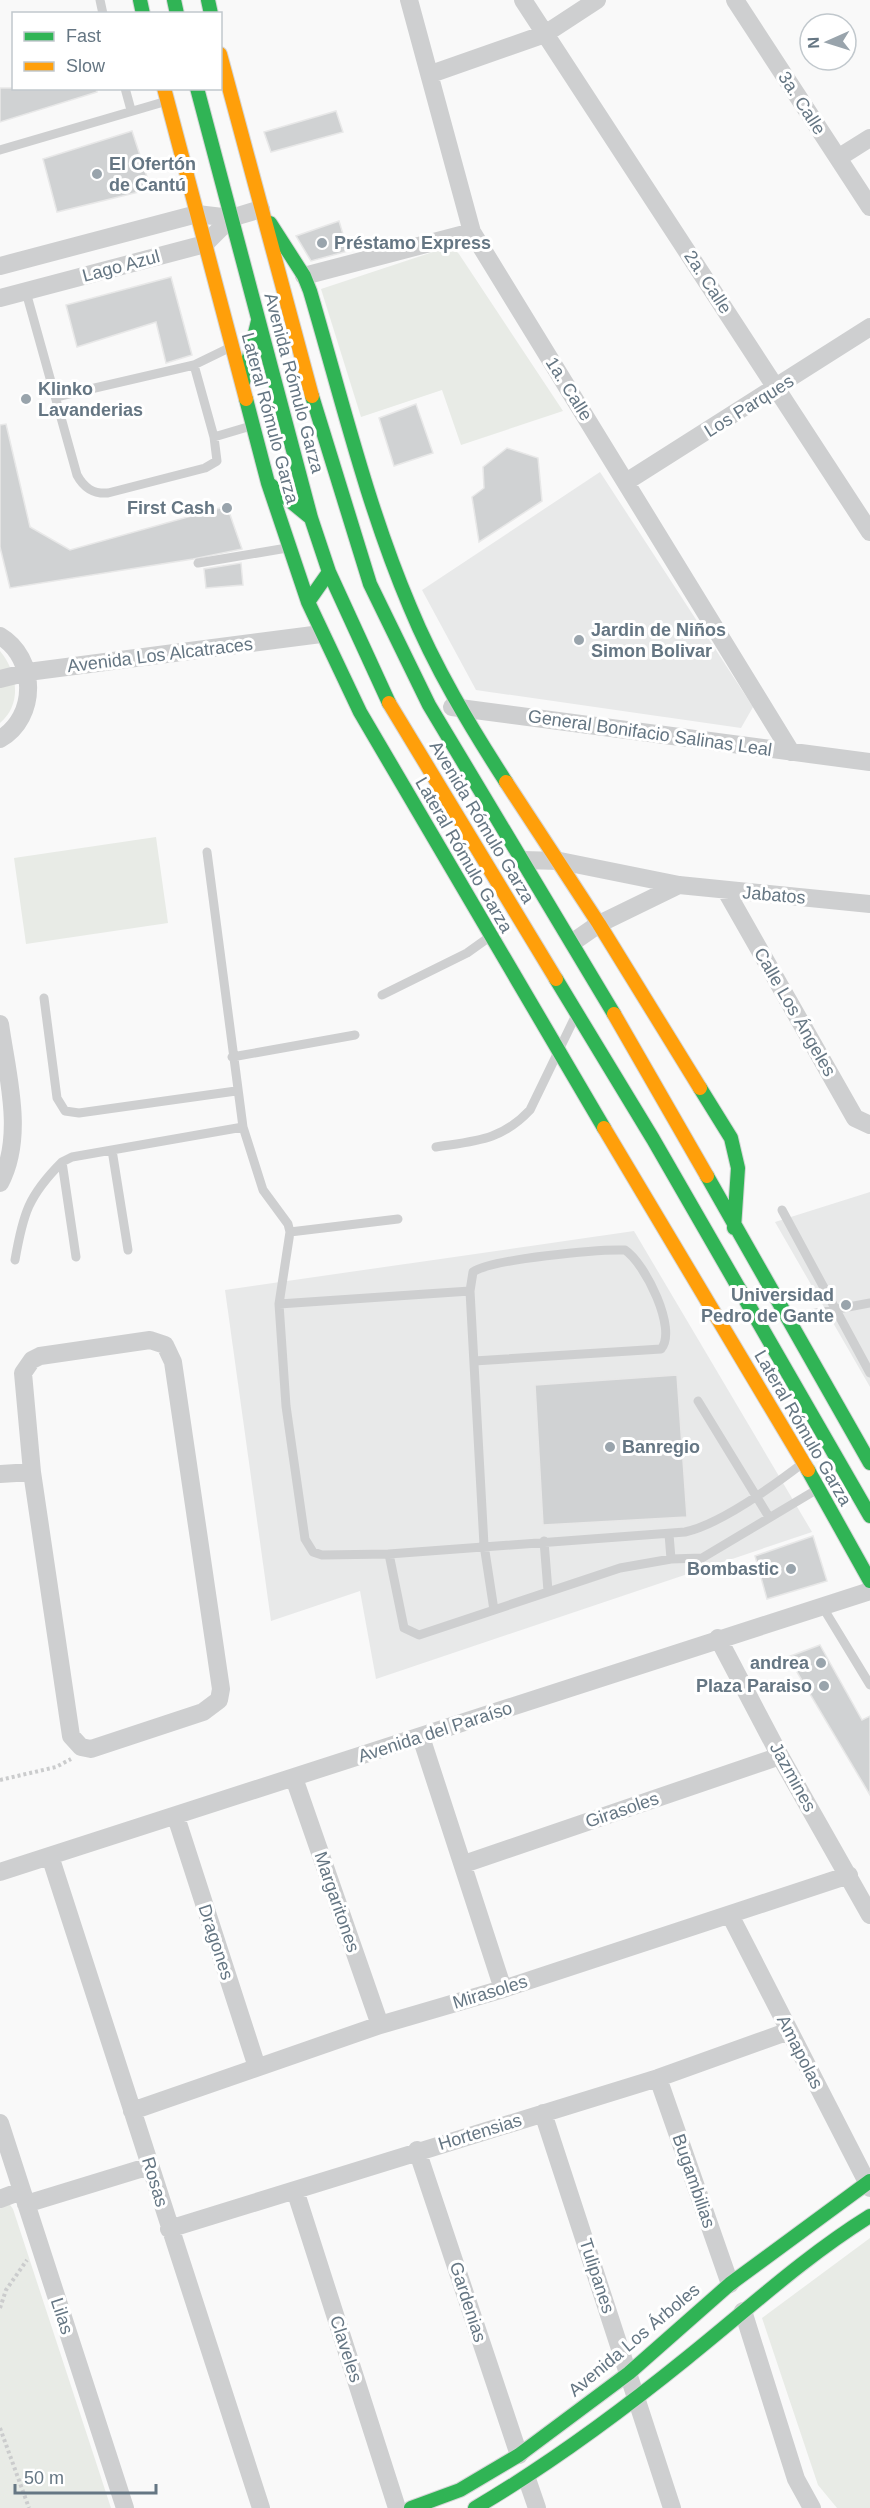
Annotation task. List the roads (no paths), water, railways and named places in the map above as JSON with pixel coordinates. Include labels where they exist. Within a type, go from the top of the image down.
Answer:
[{"type":"street","name":"1a. Calle","points":[[409,0],[431,74],[472,232],[791,752]]},
{"type":"street","name":"2a. Calle","points":[[523,0],[870,531]]},
{"type":"street","points":[[431,74],[545,34],[597,0]]},
{"type":"street","name":"3a. Calle","points":[[735,0],[870,207]]},
{"type":"street","name":"Avenida Rómulo Garza","points":[[222,62],[325,443],[370,584],[429,705],[573,942],[734,1228],[865,1442],[870,1463]]},
{"type":"street","name":"Avenida Rómulo Garza","points":[[198,90],[311,518],[329,572],[387,700],[664,1157],[870,1516]]},
{"type":"street","name":"Lateral Rómulo Garza","points":[[166,95],[268,483],[288,549],[321,634],[360,712],[490,937],[803,1462],[870,1581]]},
{"type":"street","points":[[838,158],[870,138]]},
{"type":"street","points":[[261,209],[304,276],[398,579],[460,708],[560,861],[731,1138],[738,1168],[734,1228]]},
{"type":"street","name":"Lago Azul","points":[[1,263],[197,214],[231,218],[261,209]]},
{"type":"street","name":"Lago Azul","points":[[0,298],[206,244],[231,218]]},
{"type":"street","points":[[304,276],[472,232]]},
{"type":"street","points":[[243,382],[259,320]]},
{"type":"street","name":"Los Parques","points":[[626,483],[778,388],[870,327]]},
{"type":"street","points":[[268,483],[311,518]]},
{"type":"street","points":[[308,603],[329,572]]},
{"type":"street","name":"Avenida Los Alcatraces","points":[[0,679],[28,672],[321,634]]},
{"type":"street","points":[[0,636],[16,650],[28,672],[28,695],[24,711],[16,726],[0,740]]},
{"type":"street","name":"General Bonifacio Salinas Leal","points":[[429,705],[870,762]]},
{"type":"street","name":"Jabatos","points":[[522,860],[560,861],[678,885],[870,904]]},
{"type":"street","points":[[573,942],[599,924],[678,885]]},
{"type":"street","name":"Calle Los Ángeles","points":[[726,891],[855,1118],[870,1125]]},
{"type":"street","points":[[0,1024],[10,1101],[12,1145],[0,1183]]},
{"type":"street","points":[[150,1340],[165,1345],[173,1362],[221,1681],[219,1700],[203,1712],[91,1749],[81,1748],[71,1736],[32,1472],[22,1380],[26,1366],[40,1356],[150,1340]]},
{"type":"street","points":[[0,1474],[32,1472]]},
{"type":"street","name":"Avenida del Paraíso","points":[[0,1872],[176,1817],[718,1638],[870,1591]]},
{"type":"street","name":"Jazmines","points":[[718,1638],[780,1756],[870,1915]]},
{"type":"street","points":[[421,1737],[503,1989]]},
{"type":"street","name":"Girasoles","points":[[464,1864],[780,1756]]},
{"type":"street","name":"Margaritones","points":[[294,1778],[380,2025]]},
{"type":"street","name":"Dragones","points":[[176,1817],[256,2067]]},
{"type":"street","name":"Rosas","points":[[50,1856],[261,2508]]},
{"type":"street","name":"Mirasoles","points":[[132,2111],[380,2025],[503,1989],[849,1875]]},
{"type":"street","name":"Amapolas","points":[[730,1916],[869,2184]]},
{"type":"street","name":"Hortensias","points":[[169,2229],[417,2150],[658,2078],[789,2031]]},
{"type":"street","name":"Bugambilias","points":[[658,2078],[730,2283]]},
{"type":"street","name":"Tulipanes","points":[[543,2113],[672,2508]]},
{"type":"street","name":"Lilas","points":[[0,2123],[125,2508]]},
{"type":"street","name":"Gardenias","points":[[417,2150],[519,2455]]},
{"type":"street","points":[[0,2199],[24,2198],[150,2166]]},
{"type":"street","name":"Avenida Los Árboles","points":[[411,2508],[460,2490],[519,2455],[629,2373],[730,2283],[869,2184]]},
{"type":"street","name":"Claveles","points":[[295,2190],[398,2508]]},
{"type":"street","points":[[475,2508],[527,2479],[637,2399],[836,2236],[870,2217]]},
{"type":"street","points":[[743,2311],[796,2479],[812,2508]]},
{"type":"street","points":[[527,2479],[537,2508]]},
{"type":"lane","points":[[126,90],[131,110]]},
{"type":"lane","points":[[0,150],[131,110],[166,95]]},
{"type":"lane","points":[[26,291],[78,475],[88,489],[99,494],[210,466],[217,460],[214,436],[194,365]]},
{"type":"lane","points":[[56,397],[194,365],[233,346]]},
{"type":"lane","points":[[214,436],[254,425]]},
{"type":"lane","points":[[198,563],[288,549]]},
{"type":"lane","points":[[207,852],[236,1091],[243,1127],[263,1190],[288,1224],[290,1233],[279,1304],[286,1406],[308,1546],[322,1556],[389,1554],[484,1545],[669,1534],[708,1525],[803,1462]]},
{"type":"lane","points":[[382,995],[467,953],[490,937]]},
{"type":"lane","points":[[44,998],[57,1098],[65,1111],[79,1113],[236,1091]]},
{"type":"lane","points":[[436,1147],[489,1139],[508,1131],[530,1110],[576,1014]]},
{"type":"lane","points":[[232,1057],[355,1035]]},
{"type":"lane","points":[[15,1260],[22,1218],[34,1194],[62,1162],[72,1157],[243,1127]]},
{"type":"lane","points":[[112,1150],[128,1250]]},
{"type":"lane","points":[[62,1162],[76,1257]]},
{"type":"lane","points":[[782,1210],[870,1373]]},
{"type":"lane","points":[[290,1233],[398,1220]]},
{"type":"lane","points":[[474,1361],[659,1349],[666,1341],[656,1291],[636,1258],[625,1250],[480,1267],[473,1272],[470,1291],[484,1545],[494,1610]]},
{"type":"lane","points":[[279,1304],[470,1291]]},
{"type":"lane","points":[[788,1318],[870,1303]]},
{"type":"lane","points":[[698,1401],[769,1517]]},
{"type":"lane","points":[[389,1554],[402,1623],[410,1633],[419,1635],[620,1568],[671,1559],[702,1558],[818,1488]]},
{"type":"lane","points":[[669,1534],[671,1559]]},
{"type":"lane","points":[[544,1541],[548,1591]]},
{"type":"lane","points":[[822,1606],[870,1685]]},
{"type":"place","name":"El Ofertón de Cantú","points":[[97,174]]},
{"type":"place","name":"Préstamo Express","points":[[322,243]]},
{"type":"place","name":"Klinko Lavanderias","points":[[26,399]]},
{"type":"place","name":"First Cash","points":[[227,508]]},
{"type":"place","name":"Jardin de Niños Simon Bolivar","points":[[579,640]]},
{"type":"place","name":"Universidad Pedro de Gante","points":[[846,1305]]},
{"type":"place","name":"Banregio","points":[[610,1447]]},
{"type":"place","name":"Bombastic","points":[[791,1569]]},
{"type":"place","name":"andrea","points":[[821,1663]]},
{"type":"place","name":"Plaza Paraiso","points":[[824,1686]]}]
